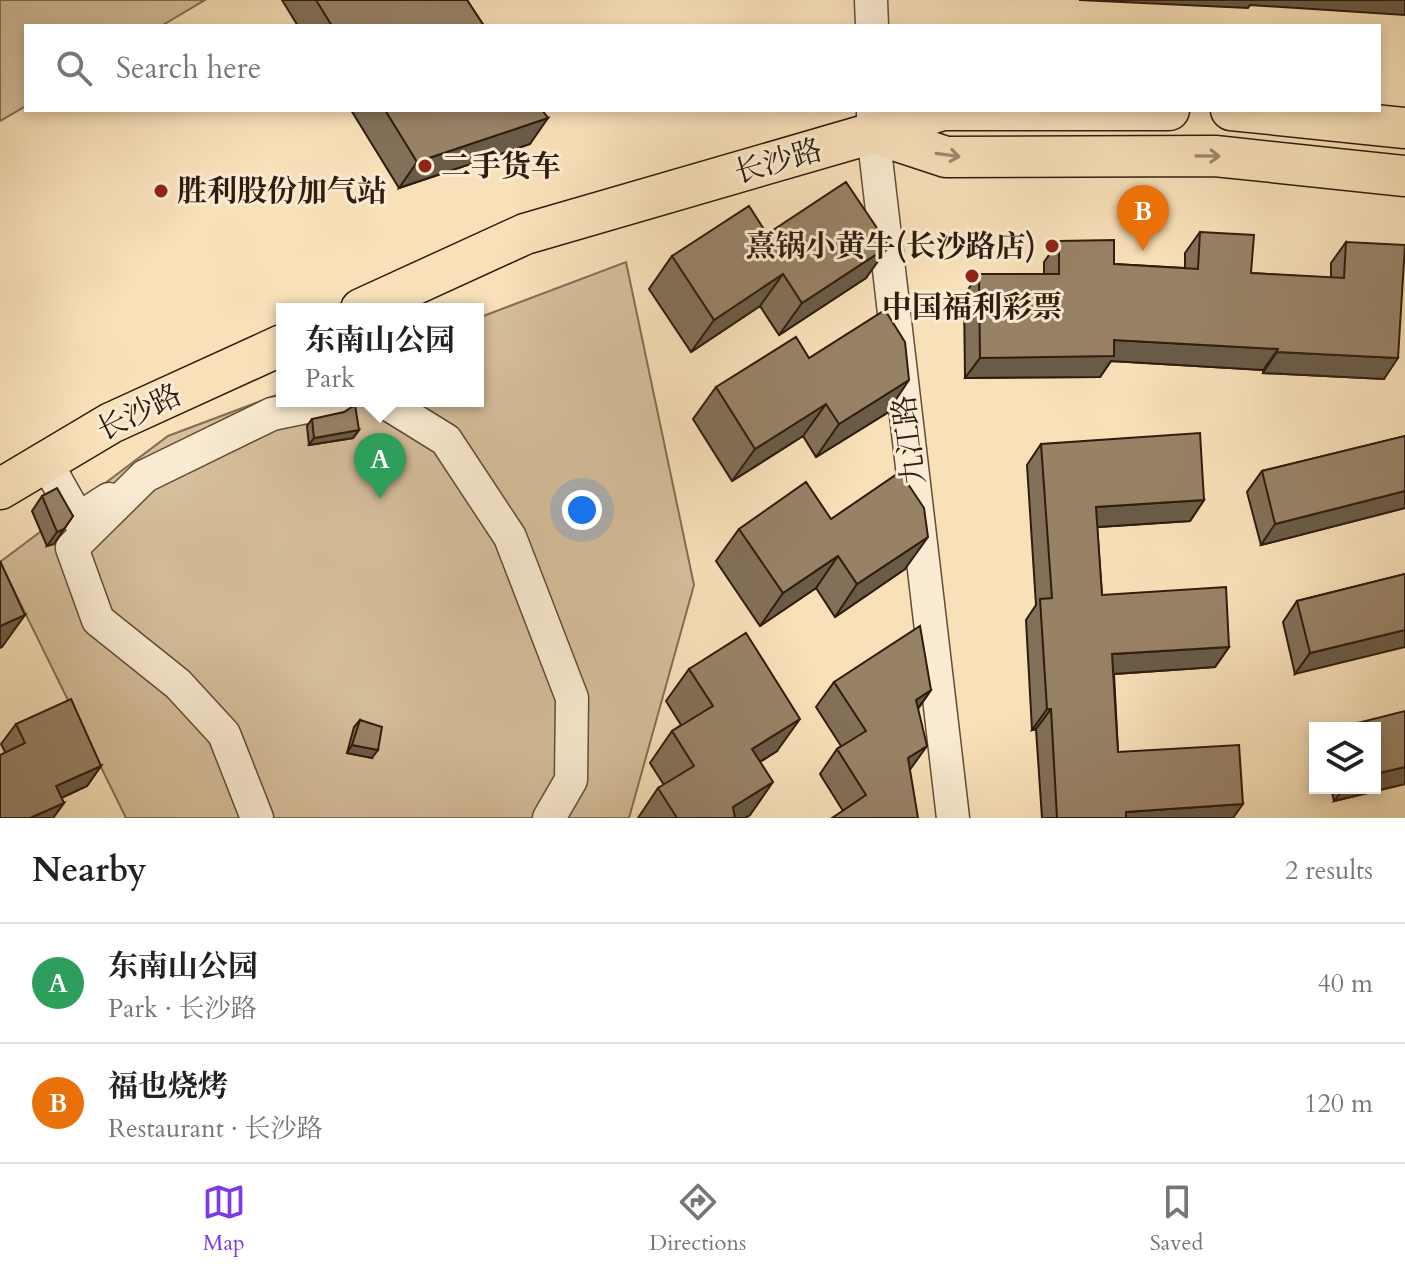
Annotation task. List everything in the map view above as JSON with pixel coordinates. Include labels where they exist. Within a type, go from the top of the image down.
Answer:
[{"type":"main road","name":"长沙路","points":[[374,303],[525,234],[873,122],[930,112]]},
{"type":"main road","points":[[1250,112],[1405,128]]},
{"type":"main road","points":[[873,122],[946,157],[1215,156],[1405,177]]},
{"type":"main road","name":"长沙路","points":[[0,489],[111,423],[276,348]]},
{"type":"street","points":[[871,0],[872,24]]},
{"type":"street","name":"九江路","points":[[873,122],[953,818]]},
{"type":"street","points":[[46,462],[78,519],[145,476],[272,414],[306,407]]},
{"type":"street","points":[[393,407],[446,440],[510,537],[572,698],[571,780],[549,818]]},
{"type":"street","points":[[145,476],[72,548],[98,620],[178,684],[224,734],[257,818]]},
{"type":"shaded area","points":[[0,0],[205,0],[164,24],[24,24],[24,107],[0,121]]},
{"type":"shaded area","points":[[626,262],[694,585],[629,818],[126,818],[0,562],[168,436],[276,395],[276,407],[484,407],[484,316]]},
{"type":"building","points":[[316,0],[467,0],[483,24],[331,24]]},
{"type":"building","points":[[386,112],[544,112],[548,118],[417,162]]},
{"type":"building","points":[[846,182],[889,246],[802,303],[783,274],[714,320],[672,256],[749,206],[767,234]]},
{"type":"building","points":[[1200,232],[1254,235],[1251,273],[1344,278],[1346,242],[1405,245],[1398,358],[1114,340],[1114,356],[980,358],[979,274],[1059,274],[1059,241],[1114,240],[1114,264],[1198,269]]},
{"type":"building","points":[[885,310],[905,342],[909,380],[839,424],[826,404],[755,449],[716,387],[796,337],[809,358]]},
{"type":"building","points":[[355,407],[359,430],[314,438],[312,419]]},
{"type":"building","points":[[1200,433],[1204,500],[1096,507],[1102,595],[1226,587],[1229,647],[1112,654],[1118,752],[1239,745],[1243,804],[1126,812],[1126,818],[1057,818],[1051,709],[1047,709],[1040,599],[1052,598],[1041,444]]},
{"type":"building","points":[[1405,436],[1405,491],[1275,524],[1262,471]]},
{"type":"building","points":[[900,472],[924,508],[928,537],[857,584],[838,556],[783,593],[739,529],[806,482],[831,519]]},
{"type":"building","points":[[57,488],[73,516],[64,529],[57,532],[42,496]]},
{"type":"building","points":[[0,561],[25,615],[0,626]]},
{"type":"building","points":[[1405,574],[1405,630],[1310,653],[1297,601]]},
{"type":"building","points":[[920,626],[931,690],[916,700],[927,746],[908,758],[918,818],[832,818],[866,795],[837,749],[866,731],[834,682]]},
{"type":"building","points":[[746,633],[800,719],[752,749],[773,782],[733,807],[735,818],[677,818],[658,788],[694,766],[672,731],[713,706],[689,669]]},
{"type":"building","points":[[71,699],[101,766],[56,786],[64,803],[30,818],[0,818],[0,755],[25,743],[16,724]]},
{"type":"building","points":[[1405,711],[1405,767],[1381,773],[1381,722],[1362,722]]},
{"type":"building","points":[[360,720],[382,727],[378,750],[352,745]]},
{"type":"place","name":"二手货车","points":[[425,166]]},
{"type":"place","name":"胜利股份加气站","points":[[161,191]]},
{"type":"place","name":"熹锅小黄牛(长沙路店)","points":[[1052,246]]},
{"type":"place","name":"福也烧烤","points":[[1143,251]]},
{"type":"place","name":"中国福利彩票","points":[[972,276]]},
{"type":"place","name":"东南山公园","points":[[380,499]]}]
